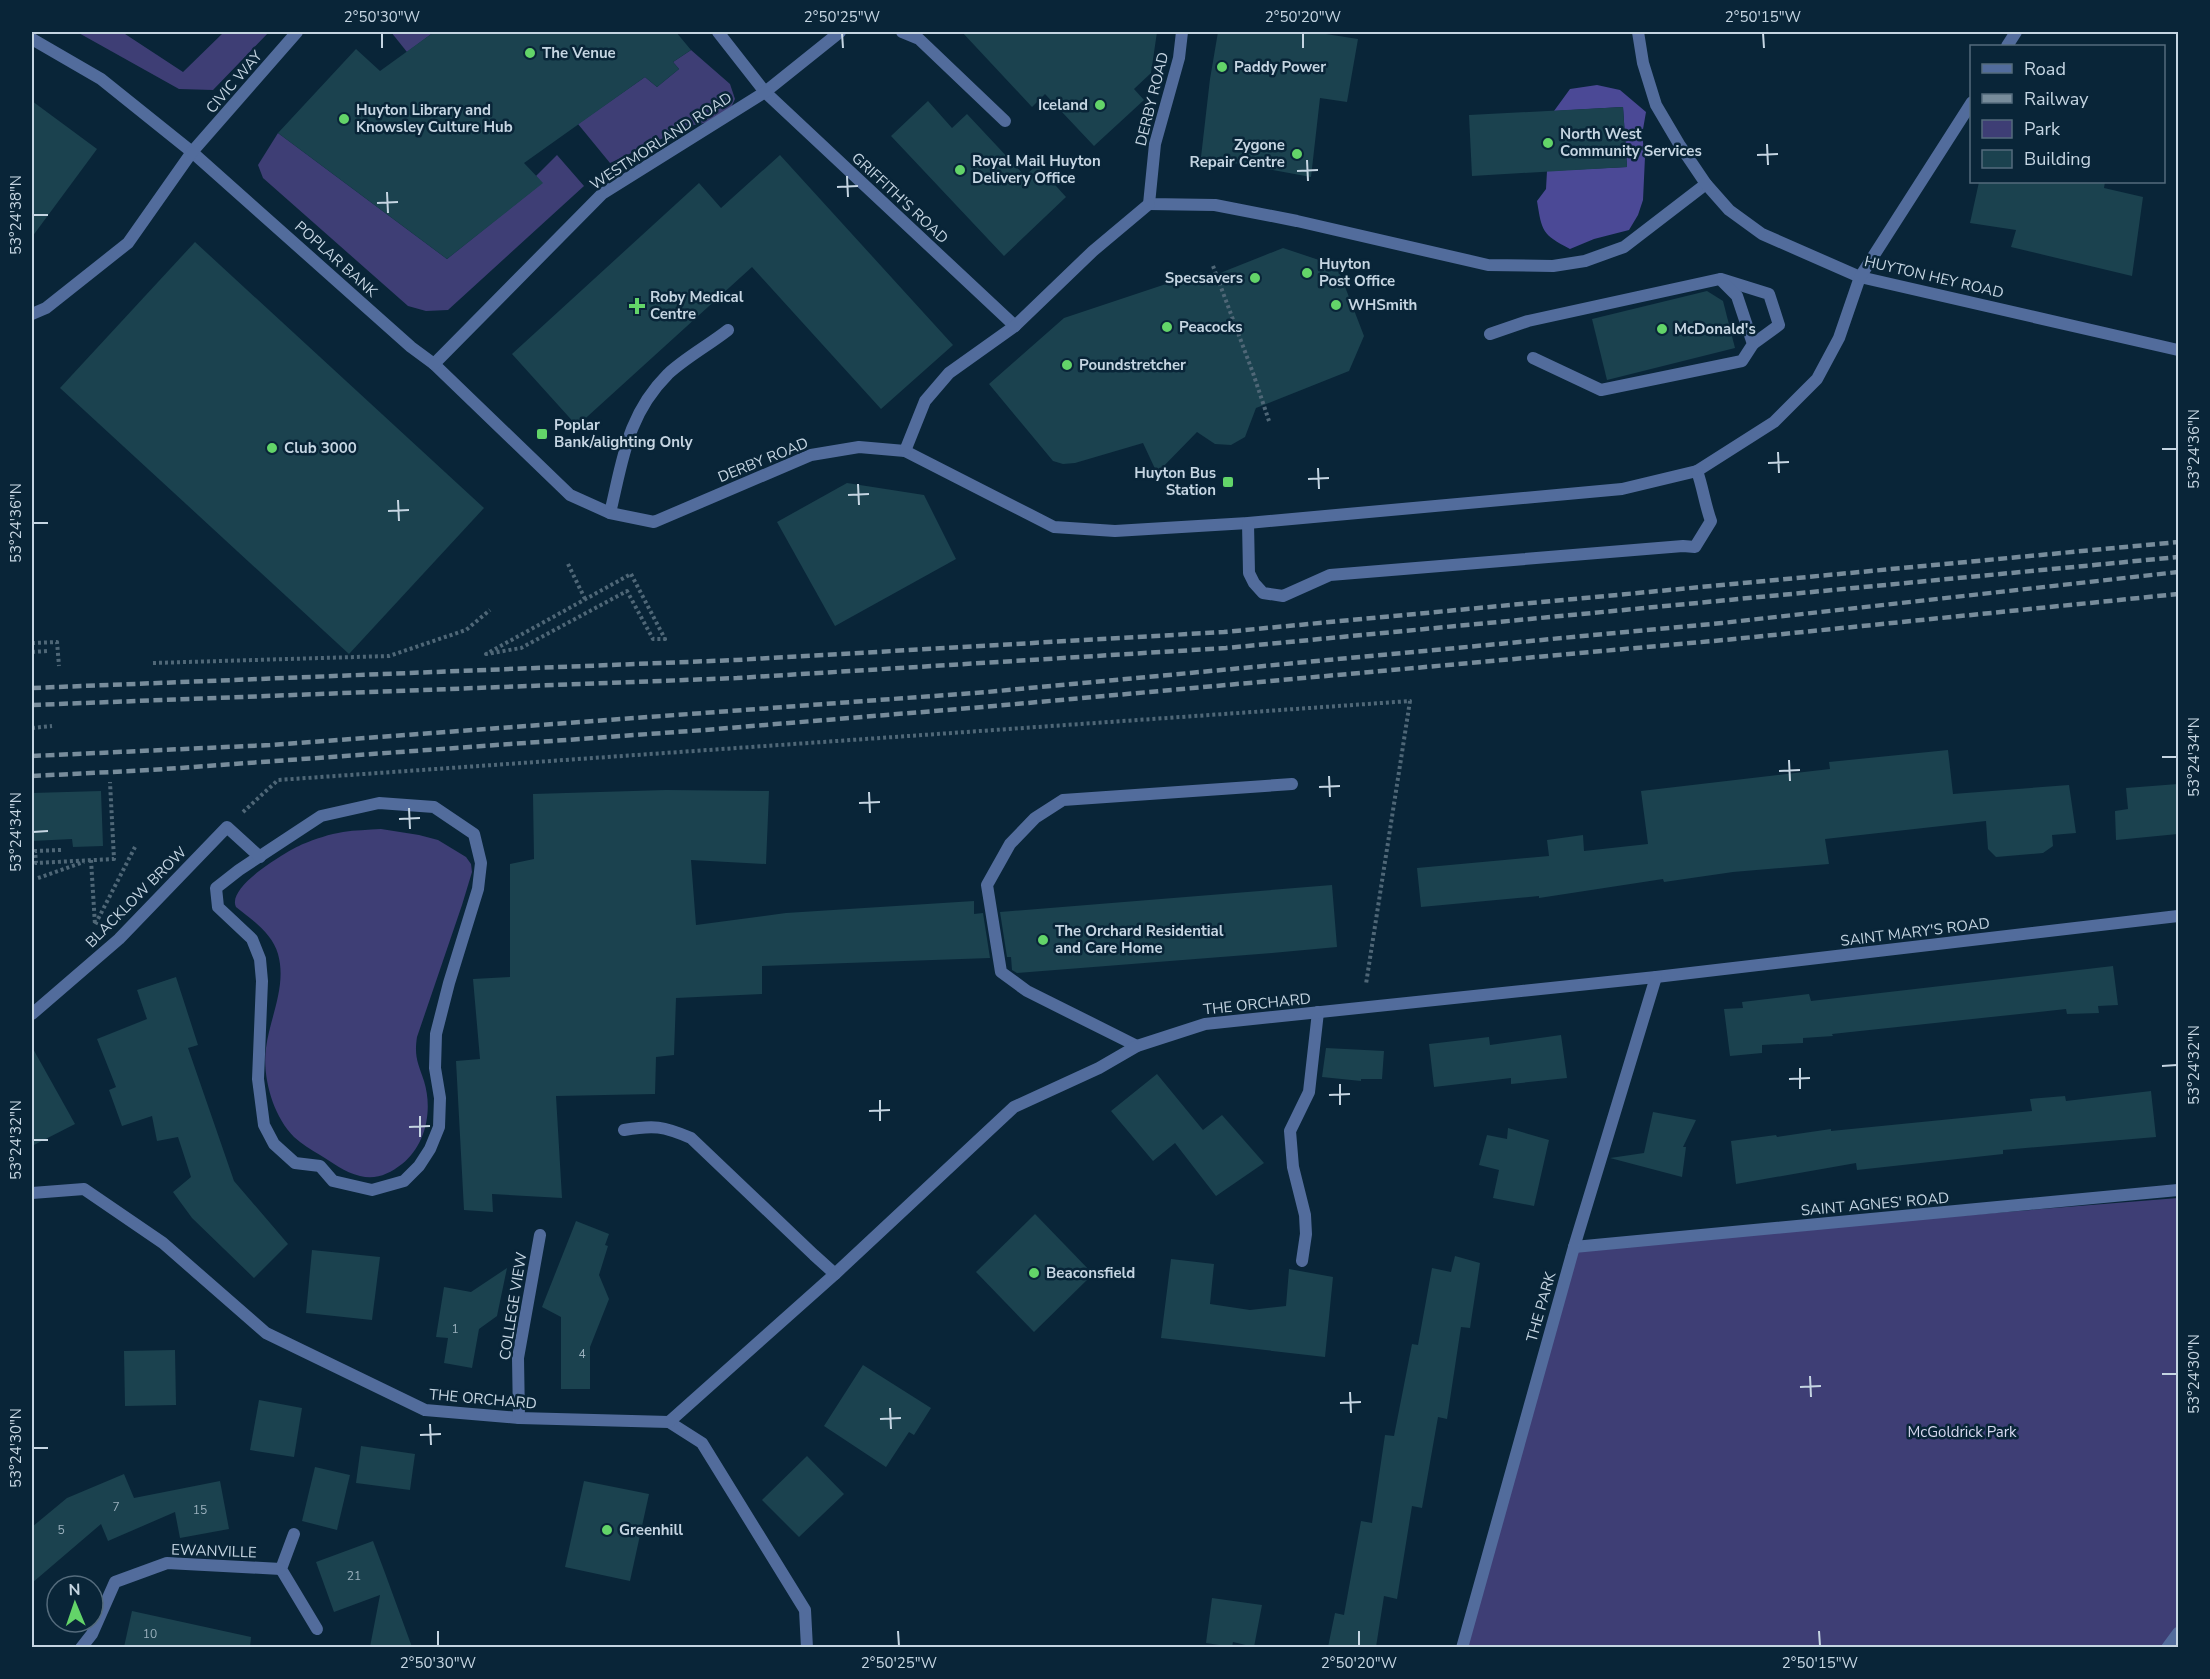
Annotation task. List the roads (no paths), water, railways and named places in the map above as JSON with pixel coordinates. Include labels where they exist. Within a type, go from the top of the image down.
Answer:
[{"type":"street","name":"CIVIC WAY","points":[[32,314],[46,308],[128,243],[192,152],[297,32]]},
{"type":"street","points":[[718,32],[765,92]]},
{"type":"street","name":"WESTMORLAND ROAD","points":[[434,364],[602,194],[765,92],[840,32]]},
{"type":"street","points":[[902,32],[919,39],[1005,121]]},
{"type":"street","name":"DERBY ROAD","points":[[1149,204],[1155,144],[1179,58],[1182,32]]},
{"type":"street","name":"HUYTON HEY ROAD","points":[[1638,32],[1656,105],[1706,184],[1729,210],[1762,234],[1860,277],[2178,350]]},
{"type":"street","points":[[2008,45],[2016,32]]},
{"type":"street","name":"POPLAR BANK","points":[[32,39],[101,79],[192,152],[434,364],[570,495],[610,513]]},
{"type":"street","name":"GRIFFITH'S ROAD","points":[[765,92],[1015,326]]},
{"type":"street","points":[[1706,184],[1624,247],[1585,261],[1553,266],[1488,264],[1298,221],[1215,205],[1149,204],[1093,251],[1015,326],[949,373],[925,401],[905,451],[1054,527],[1115,531],[1248,523],[1622,489],[1696,471],[1774,422],[1817,379],[1839,338],[1860,277],[1970,104]]},
{"type":"street","points":[[1490,334],[1528,321],[1720,279],[1769,294],[1779,325],[1753,344],[1742,361],[1600,390],[1533,358]]},
{"type":"street","points":[[1720,279],[1737,296],[1753,344]]},
{"type":"street","points":[[610,513],[628,435],[646,400],[668,374],[728,330]]},
{"type":"street","name":"DERBY ROAD","points":[[610,513],[654,522],[811,455],[859,447],[905,451]]},
{"type":"street","points":[[1248,523],[1249,573],[1263,593],[1283,596],[1330,575],[1671,547],[1695,547],[1711,522],[1696,471]]},
{"type":"street","points":[[1137,1046],[1027,991],[1001,972],[987,885],[1010,844],[1035,818],[1063,801],[1292,784]]},
{"type":"street","points":[[379,803],[434,807],[474,834],[481,863],[478,889],[436,1034],[435,1068],[440,1098],[439,1127],[430,1149],[419,1166],[404,1181],[372,1190],[333,1181],[320,1166],[295,1162],[274,1144],[264,1125],[258,1072],[262,981],[260,960],[252,939],[218,907],[216,888],[260,857],[321,816],[379,803]]},
{"type":"street","name":"BLACKLOW BROW","points":[[32,1014],[119,939],[227,827],[260,857]]},
{"type":"street","name":"SAINT MARY'S ROAD","points":[[1656,977],[2178,916]]},
{"type":"street","name":"THE ORCHARD","points":[[32,1192],[84,1189],[163,1243],[266,1333],[425,1410],[519,1418],[669,1422],[835,1274],[1014,1107],[1099,1068],[1137,1046],[1205,1024],[1656,977]]},
{"type":"street","name":"THE PARK","points":[[1462,1647],[1574,1247],[1656,977]]},
{"type":"street","points":[[1302,1261],[1306,1234],[1305,1215],[1293,1167],[1290,1131],[1309,1092],[1318,1012]]},
{"type":"street","points":[[624,1131],[645,1127],[668,1128],[691,1138],[835,1274]]},
{"type":"street","name":"SAINT AGNES' ROAD","points":[[1574,1247],[2178,1190]]},
{"type":"street","name":"COLLEGE VIEW","points":[[519,1418],[518,1358],[540,1235]]},
{"type":"street","points":[[669,1422],[702,1443],[806,1610],[807,1647]]},
{"type":"street","points":[[294,1534],[281,1569],[317,1629]]},
{"type":"street","name":"EWANVILLE","points":[[81,1647],[92,1634],[115,1582],[167,1563],[281,1569]]},
{"type":"street","points":[[2167,1647],[2178,1634]]},
{"type":"railway","points":[[32,688],[736,660],[1224,632],[2178,542]]},
{"type":"railway","points":[[32,705],[737,678],[1226,648],[2178,557]]},
{"type":"railway","points":[[32,756],[270,745],[987,692],[1722,623],[2178,572]]},
{"type":"railway","points":[[32,776],[151,770],[704,730],[983,707],[1724,640],[2178,594]]},
{"type":"place","name":"The Venue","points":[[530,53]]},
{"type":"place","name":"Paddy Power","points":[[1222,67]]},
{"type":"place","name":"Iceland","points":[[1100,105]]},
{"type":"place","name":"Huyton Library and Knowsley Culture Hub","points":[[344,119]]},
{"type":"place","name":"North West Community Services","points":[[1548,143]]},
{"type":"place","name":"Zygone Repair Centre","points":[[1297,154]]},
{"type":"place","name":"Royal Mail Huyton Delivery Office","points":[[960,170]]},
{"type":"place","name":"Huyton Post Office","points":[[1307,273]]},
{"type":"place","name":"Specsavers","points":[[1255,278]]},
{"type":"place","name":"WHSmith","points":[[1336,305]]},
{"type":"place","name":"Roby Medical Centre","points":[[637,306]]},
{"type":"place","name":"Peacocks","points":[[1167,327]]},
{"type":"place","name":"McDonald's","points":[[1662,329]]},
{"type":"place","name":"Poundstretcher","points":[[1067,365]]},
{"type":"place","name":"Poplar Bank/alighting Only","points":[[542,434]]},
{"type":"place","name":"Club 3000","points":[[272,448]]},
{"type":"place","name":"Huyton Bus Station","points":[[1228,482]]},
{"type":"place","name":"The Orchard Residential and Care Home","points":[[1043,940]]},
{"type":"place","name":"Beaconsfield","points":[[1034,1273]]},
{"type":"place","name":"Greenhill","points":[[607,1530]]},
{"type":"park label","name":"McGoldrick Park","points":[[1962,1432]]}]
